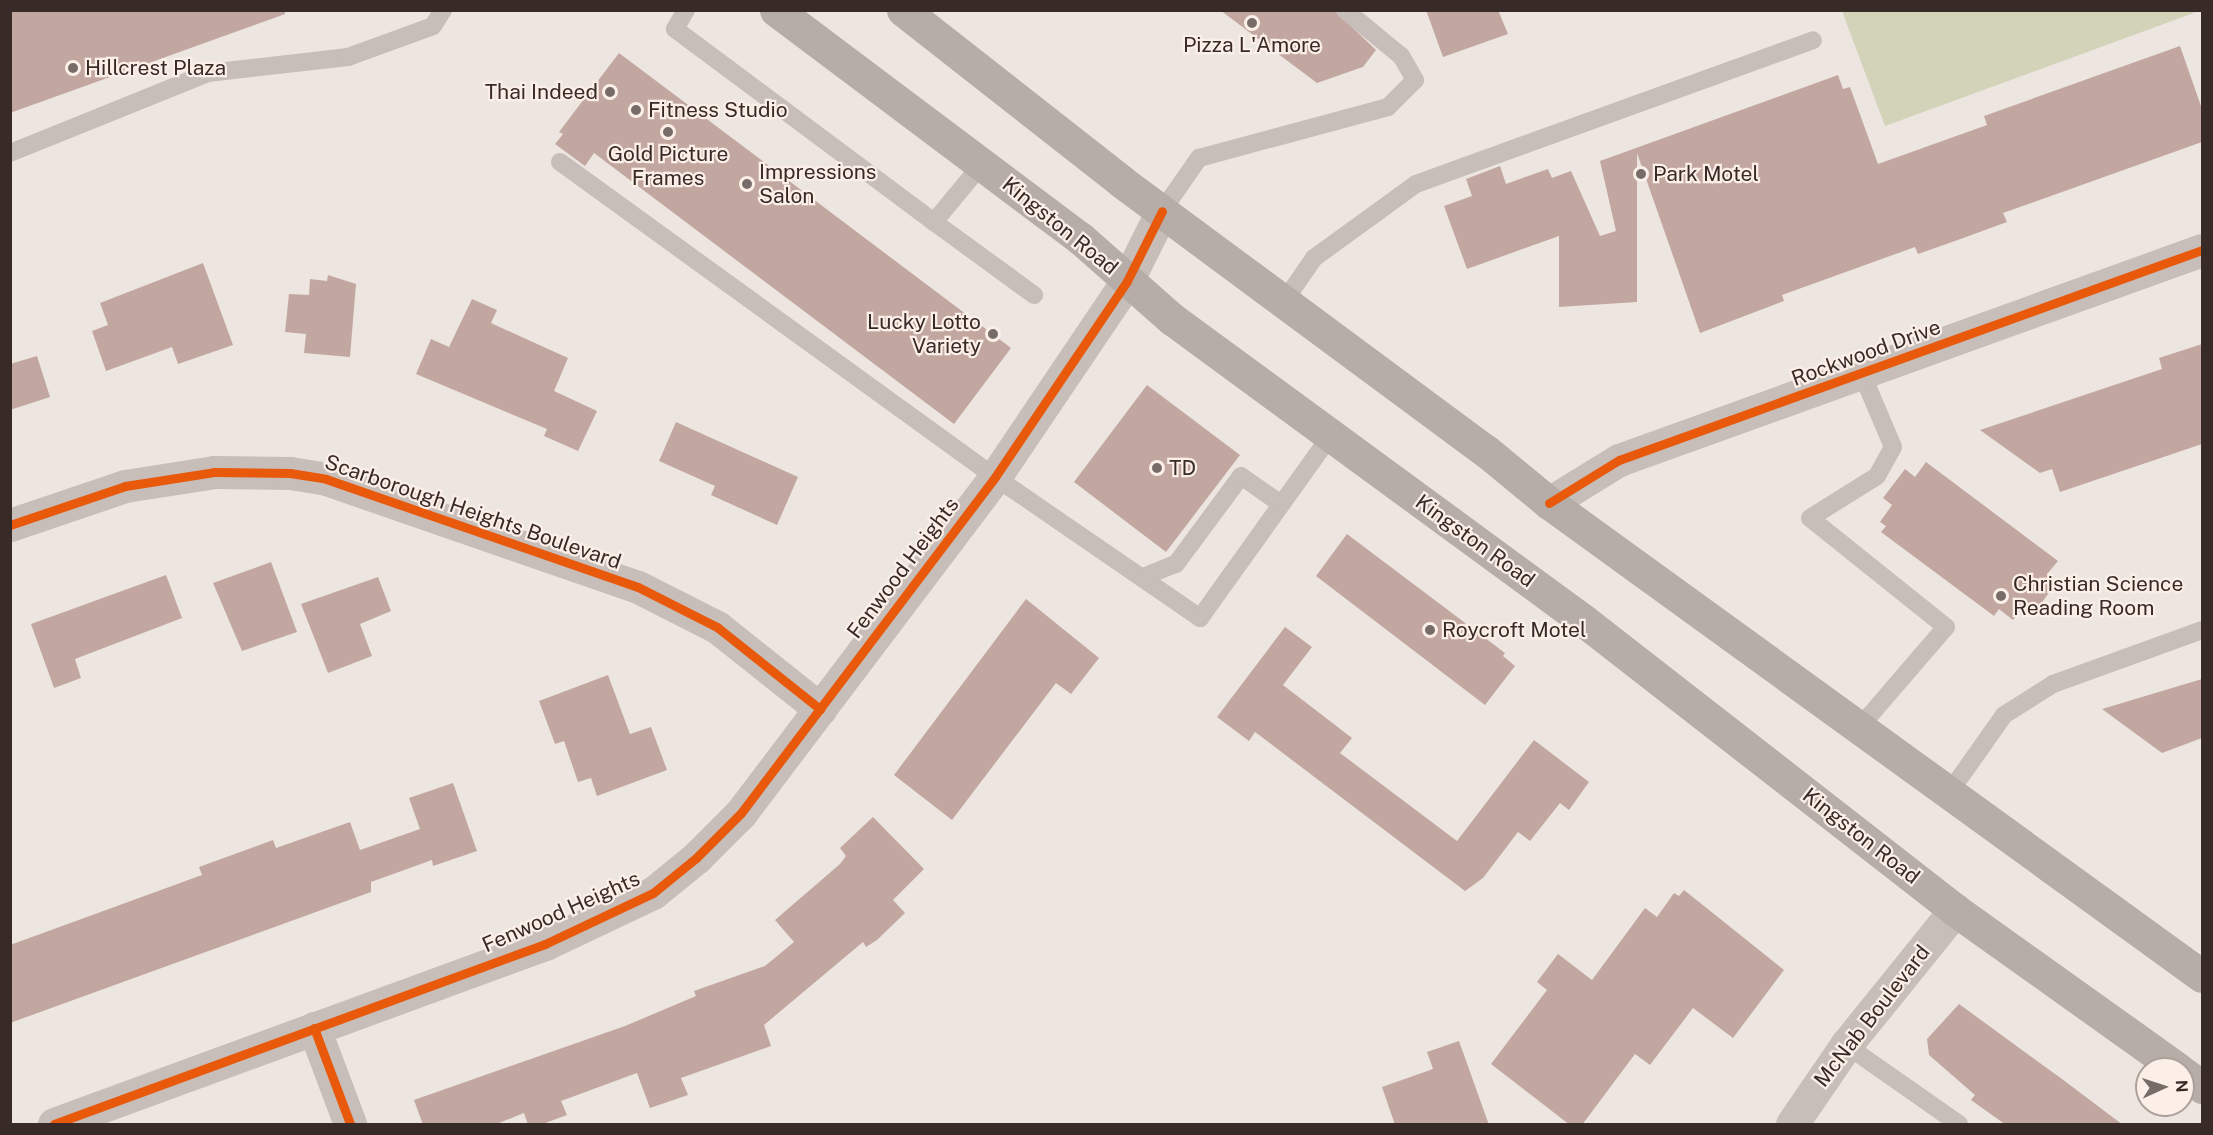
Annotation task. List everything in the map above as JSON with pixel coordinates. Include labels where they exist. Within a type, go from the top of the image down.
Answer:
[{"type":"main road","name":"Kingston Road","points":[[776,10],[1080,238],[1172,319],[1584,621],[1955,910],[2161,1057]]},
{"type":"main road","points":[[903,10],[1162,211],[1486,452],[1549,503],[2202,976]]},
{"type":"street","name":"Fenwood Heights","points":[[54,1125],[545,944],[653,893],[741,813],[995,477],[1127,281],[1162,211]]},
{"type":"street","name":"Rockwood Drive","points":[[1549,503],[1619,460],[2202,250]]},
{"type":"street","name":"Scarborough Heights Boulevard","points":[[10,525],[125,486],[214,472],[290,473],[326,478],[638,587],[717,627],[820,709]]},
{"type":"street","name":"McNab Boulevard","points":[[1792,1125],[1846,1045],[1955,910]]},
{"type":"street","points":[[314,1028],[350,1125]]},
{"type":"lane","points":[[10,153],[208,73],[348,57],[433,26],[443,10]]},
{"type":"lane","points":[[686,10],[675,29],[1034,295]]},
{"type":"lane","points":[[1162,211],[1199,158],[1388,106],[1401,96],[1415,80],[1401,56],[1345,10]]},
{"type":"lane","points":[[1283,303],[1314,258],[1416,184],[1813,40]]},
{"type":"lane","points":[[560,162],[995,477],[1200,618],[1331,435]]},
{"type":"lane","points":[[934,222],[982,164]]},
{"type":"lane","points":[[1859,728],[1946,627],[1810,518],[1877,476],[1893,447],[1862,374]]},
{"type":"lane","points":[[1143,577],[1176,564],[1242,476],[1281,504]]},
{"type":"lane","points":[[1949,794],[2004,715],[2053,684],[2202,630]]},
{"type":"lane","points":[[1846,1045],[1959,1125]]},
{"type":"green space","points":[[1842,10],[2202,10],[1885,126],[1842,11]]},
{"type":"building","name":"Hillcrest Plaza","points":[[10,10],[285,10],[285,14],[10,113]]},
{"type":"building","points":[[1220,10],[1334,10],[1376,50],[1363,67],[1317,83]]},
{"type":"building","points":[[1426,10],[1498,10],[1508,34],[1443,57]]},
{"type":"building","points":[[2180,46],[2202,109],[2202,142],[2003,213],[2007,222],[1955,241],[1918,254],[1915,247],[1782,295],[1784,301],[1700,333],[1637,153],[1637,302],[1559,307],[1559,236],[1467,269],[1444,206],[1472,196],[1466,179],[1500,166],[1506,184],[1548,169],[1552,178],[1571,171],[1600,236],[1616,231],[1600,161],[1838,75],[1843,89],[1850,87],[1878,164],[1987,125],[1984,116]]},
{"type":"building","points":[[619,53],[1011,348],[954,424],[594,153],[585,166],[555,144],[563,134],[559,132]]},
{"type":"building","points":[[203,263],[233,345],[178,364],[172,347],[106,371],[92,331],[108,325],[100,303]]},
{"type":"building","points":[[328,275],[356,284],[350,357],[304,353],[306,334],[285,332],[289,294],[309,295],[310,279],[327,281]]},
{"type":"building","points":[[472,299],[497,310],[491,323],[568,358],[554,391],[597,411],[578,451],[544,436],[547,429],[416,374],[431,339],[449,347]]},
{"type":"building","points":[[2202,344],[2202,444],[2060,492],[2052,469],[2040,473],[1980,430],[2162,369],[2159,358]]},
{"type":"building","points":[[37,356],[50,397],[10,410],[10,364]]},
{"type":"building","name":"TD","points":[[1147,385],[1240,455],[1166,552],[1074,482]]},
{"type":"building","points":[[676,422],[798,477],[777,525],[711,495],[715,486],[659,461]]},
{"type":"building","points":[[1926,462],[2058,561],[2047,574],[2057,582],[2034,613],[2024,606],[2013,620],[1999,609],[1994,616],[1881,532],[1886,526],[1880,522],[1892,505],[1883,498],[1905,469],[1915,477]]},
{"type":"building","name":"Roycroft Motel","points":[[1347,534],[1505,653],[1503,656],[1515,666],[1485,705],[1316,576]]},
{"type":"building","points":[[271,562],[297,632],[242,651],[213,583]]},
{"type":"building","points":[[166,575],[182,618],[75,659],[81,678],[54,688],[31,624]]},
{"type":"building","points":[[378,577],[391,611],[360,624],[372,656],[328,673],[301,604]]},
{"type":"building","points":[[1026,599],[1099,658],[1071,694],[1056,683],[952,820],[894,775]]},
{"type":"building","points":[[1285,627],[1312,647],[1283,685],[1352,738],[1340,753],[1457,841],[1534,740],[1589,782],[1569,810],[1560,803],[1530,841],[1518,832],[1483,878],[1465,891],[1255,732],[1249,741],[1217,717]]},
{"type":"building","points":[[608,675],[630,734],[651,727],[667,770],[597,796],[591,778],[578,782],[564,741],[555,744],[539,701]]},
{"type":"building","points":[[2202,679],[2202,738],[2162,753],[2102,709]]},
{"type":"building","points":[[453,783],[477,851],[433,866],[432,860],[371,882],[371,892],[10,1023],[10,945],[202,875],[199,867],[273,840],[276,848],[350,822],[360,850],[420,829],[409,798]]},
{"type":"building","points":[[873,817],[924,869],[893,900],[905,913],[877,940],[866,947],[863,942],[764,1025],[771,1046],[681,1078],[688,1095],[650,1108],[637,1073],[561,1101],[567,1115],[540,1125],[528,1125],[524,1113],[494,1125],[423,1125],[414,1100],[625,1026],[696,996],[694,991],[765,966],[794,942],[775,920],[840,864],[846,856],[840,848]]},
{"type":"building","points":[[1684,890],[1784,970],[1733,1038],[1693,1008],[1650,1065],[1635,1054],[1582,1125],[1570,1125],[1491,1064],[1547,990],[1537,982],[1558,954],[1592,980],[1645,908],[1657,917],[1674,893],[1679,896]]},
{"type":"building","points":[[1959,1004],[2123,1125],[2006,1125],[1971,1100],[1975,1095],[1929,1055],[1927,1039]]},
{"type":"building","points":[[1459,1041],[1489,1125],[1395,1125],[1382,1087],[1433,1069],[1427,1052]]},
{"type":"cycle path","points":[[54,1124],[545,944],[653,893],[696,858],[741,813],[995,477],[1127,281],[1162,211]]},
{"type":"cycle path","points":[[1549,503],[1619,460],[2202,250]]},
{"type":"cycle path","points":[[10,525],[125,486],[214,472],[290,473],[326,479],[638,587],[717,627],[820,709]]},
{"type":"cycle path","points":[[314,1028],[350,1124]]},
{"type":"place","name":"Pizza L'Amore","points":[[1252,23]]},
{"type":"place","name":"Hillcrest Plaza","points":[[73,68]]},
{"type":"place","name":"Thai Indeed","points":[[610,92]]},
{"type":"place","name":"Fitness Studio","points":[[636,110]]},
{"type":"place","name":"Gold Picture Frames","points":[[668,132]]},
{"type":"place","name":"Park Motel","points":[[1641,174]]},
{"type":"place","name":"Impressions Salon","points":[[747,184]]},
{"type":"place","name":"Lucky Lotto Variety","points":[[993,334]]},
{"type":"place","name":"TD","points":[[1157,468]]},
{"type":"place","name":"Christian Science Reading Room","points":[[2001,596]]},
{"type":"place","name":"Roycroft Motel","points":[[1430,630]]}]
